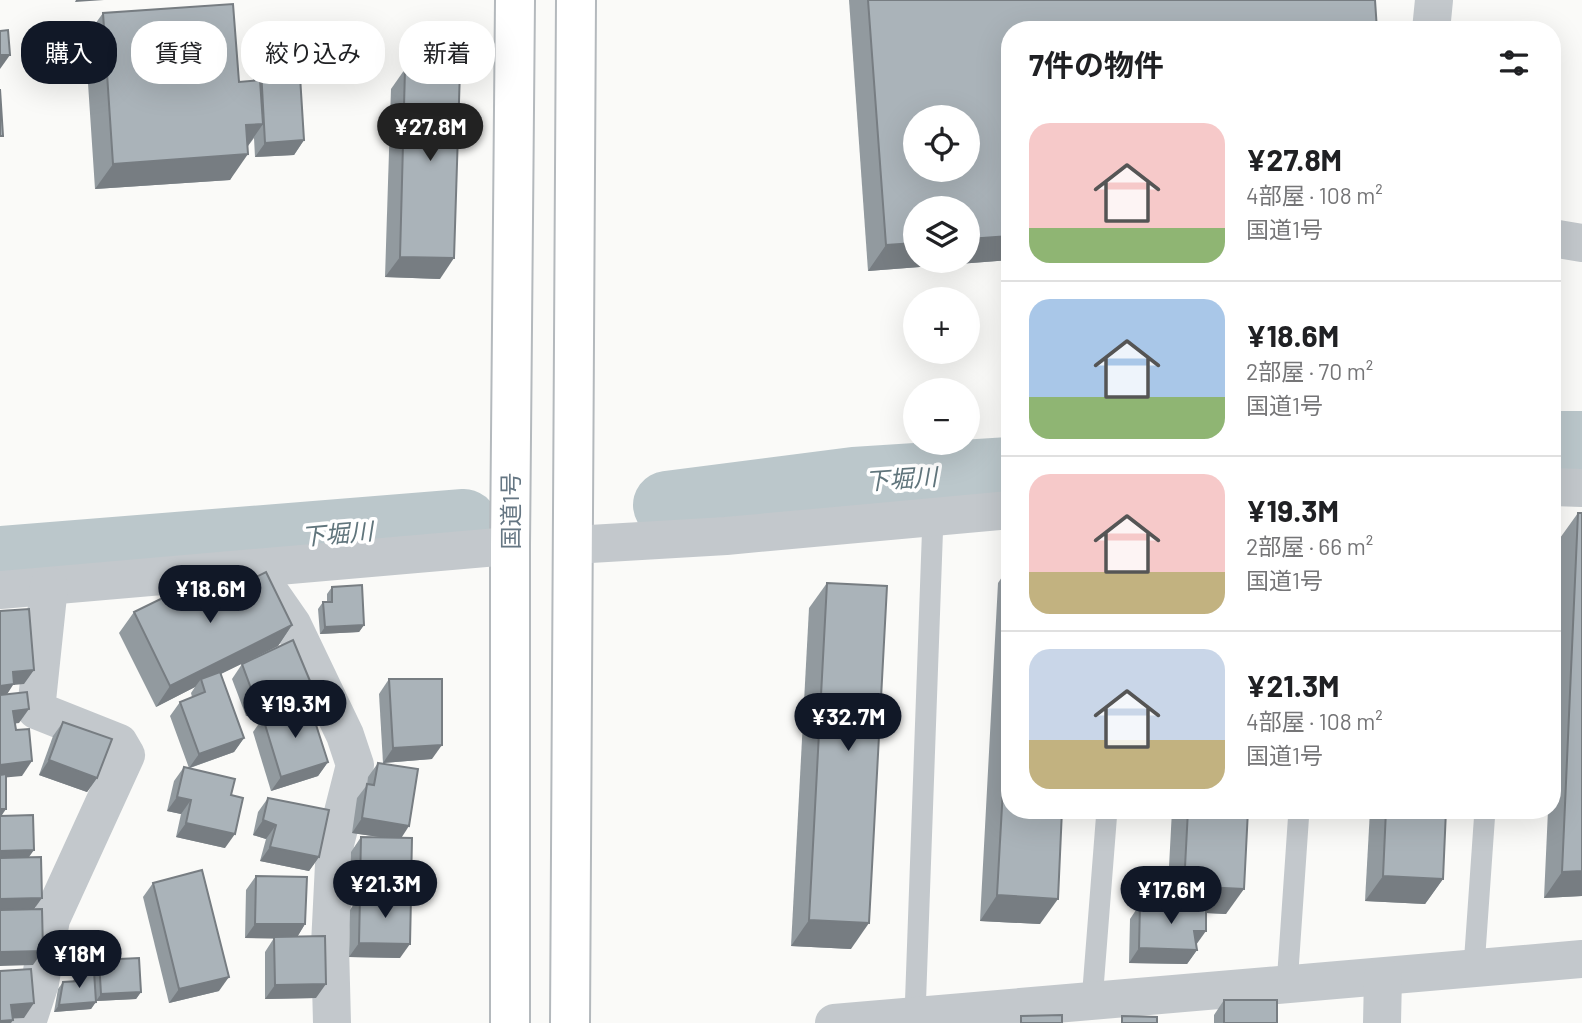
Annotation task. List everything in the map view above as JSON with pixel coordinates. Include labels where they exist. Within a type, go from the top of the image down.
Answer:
[{"type":"highway","name":"国道1号","points":[[510,1023],[510,546],[515,0]]},
{"type":"highway","points":[[570,1023],[576,0]]},
{"type":"street","points":[[1432,21],[1434,0]]},
{"type":"street","points":[[1561,240],[1582,243]]},
{"type":"street","points":[[1561,487],[1582,488]]},
{"type":"street","points":[[573,545],[726,536],[1001,511]]},
{"type":"street","points":[[0,590],[510,546]]},
{"type":"street","points":[[253,568],[292,624],[345,735],[355,765],[334,855],[330,945],[332,1023]]},
{"type":"street","points":[[27,1023],[40,982],[51,919],[126,755],[119,743],[36,710],[50,586]]},
{"type":"street","points":[[834,1023],[935,1017],[1092,1001],[1170,1009],[1287,985],[1582,959]]},
{"type":"street","points":[[1382,1023],[1383,976]]},
{"type":"lane","points":[[933,517],[935,1017]]},
{"type":"lane","points":[[1092,1001],[1106,819]]},
{"type":"lane","points":[[1287,985],[1298,819]]},
{"type":"lane","points":[[1474,967],[1484,819]]},
{"type":"building","points":[[868,0],[1375,0],[1376,21],[1001,21],[1001,237],[980,238],[980,196],[903,196],[903,244],[886,245]]},
{"type":"building","points":[[233,4],[239,82],[260,84],[263,124],[246,125],[248,154],[113,164],[108,84],[117,84],[117,21],[104,21],[103,13]]},
{"type":"building","points":[[8,30],[10,55],[0,55],[0,31]]},
{"type":"building","points":[[262,84],[300,84],[304,140],[265,143]]},
{"type":"building","points":[[405,84],[460,84],[454,258],[400,257]]},
{"type":"building","points":[[0,89],[3,136],[0,136]]},
{"type":"building","points":[[1578,513],[1582,513],[1582,871],[1562,872]]},
{"type":"building","points":[[266,572],[292,625],[170,686],[134,612],[183,588],[188,597],[220,581],[226,592]]},
{"type":"building","points":[[827,583],[887,586],[869,923],[809,920]]},
{"type":"building","points":[[362,585],[364,625],[325,627],[323,602],[332,602],[332,587]]},
{"type":"building","points":[[29,609],[34,670],[13,672],[14,684],[0,686],[0,611]]},
{"type":"building","points":[[293,640],[310,681],[256,702],[242,664]]},
{"type":"building","points":[[220,672],[244,738],[199,754],[180,702],[205,692],[201,679]]},
{"type":"building","points":[[389,679],[442,679],[442,745],[393,748]]},
{"type":"building","points":[[27,692],[29,709],[13,711],[16,730],[29,729],[32,761],[0,765],[0,695]]},
{"type":"building","points":[[309,703],[328,762],[281,777],[263,718]]},
{"type":"building","points":[[63,722],[112,739],[97,778],[49,760]]},
{"type":"building","points":[[378,763],[418,769],[409,826],[362,818],[367,784],[374,785]]},
{"type":"building","points":[[184,767],[235,779],[231,795],[243,798],[235,834],[186,823],[191,800],[177,797]]},
{"type":"building","points":[[6,774],[6,809],[0,809],[0,775]]},
{"type":"building","points":[[268,798],[329,810],[319,857],[270,847],[276,825],[263,820]]},
{"type":"building","points":[[33,815],[34,850],[0,851],[0,816]]},
{"type":"building","points":[[1001,819],[1062,819],[1058,899],[997,895]]},
{"type":"building","points":[[1188,819],[1248,819],[1244,889],[1184,886]]},
{"type":"building","points":[[1386,819],[1446,819],[1443,879],[1383,876]]},
{"type":"building","points":[[361,837],[412,838],[411,886],[360,885]]},
{"type":"building","points":[[41,857],[42,898],[0,899],[0,858]]},
{"type":"building","points":[[202,870],[229,977],[179,989],[153,883]]},
{"type":"building","points":[[256,876],[307,877],[305,924],[255,924]]},
{"type":"building","points":[[360,896],[411,897],[410,944],[359,943]]},
{"type":"building","points":[[1140,904],[1206,906],[1206,931],[1194,931],[1197,950],[1139,948]]},
{"type":"building","points":[[42,909],[43,951],[0,952],[0,910]]},
{"type":"building","points":[[325,936],[326,984],[275,985],[274,937]]},
{"type":"building","points":[[139,958],[141,992],[101,994],[99,960]]},
{"type":"building","points":[[31,969],[34,1003],[11,1005],[13,1020],[0,1021],[0,971]]},
{"type":"building","points":[[94,971],[96,1002],[59,1005],[63,982],[79,981],[78,972]]},
{"type":"building","points":[[1224,1000],[1277,1000],[1277,1023],[1224,1023]]},
{"type":"building","points":[[1062,1015],[1062,1023],[1021,1023],[1021,1016]]},
{"type":"building","points":[[1122,1016],[1157,1017],[1157,1023],[1122,1023]]},
{"type":"waterway","name":"下堀川","points":[[1561,445],[1582,445]]},
{"type":"waterway","name":"下堀川","points":[[667,505],[854,481],[1001,472]]},
{"type":"waterway","name":"下堀川","points":[[0,560],[464,523]]}]
